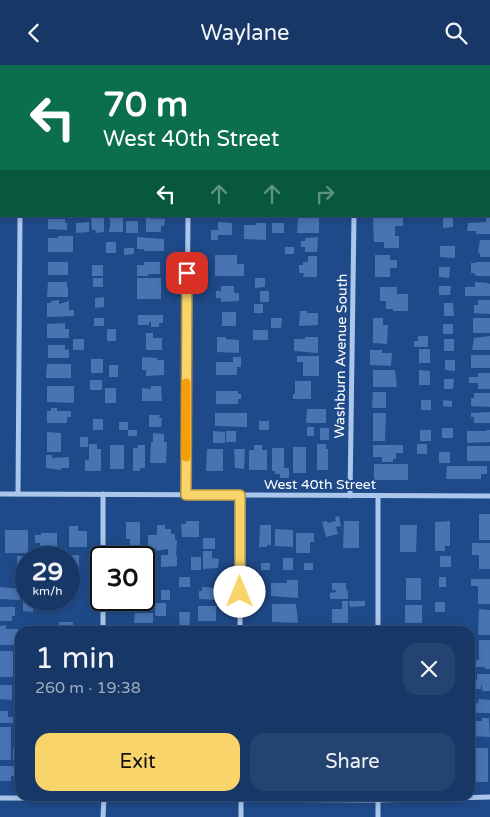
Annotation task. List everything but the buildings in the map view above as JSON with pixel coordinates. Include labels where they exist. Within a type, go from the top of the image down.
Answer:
[{"type":"street","points":[[18,495],[20,217]]},
{"type":"street","points":[[186,495],[188,217]]},
{"type":"street","name":"Washburn Avenue South","points":[[350,496],[354,217]]},
{"type":"street","name":"West 40th Street","points":[[0,494],[490,496]]},
{"type":"street","points":[[102,494],[103,546]]},
{"type":"street","points":[[240,495],[240,626]]},
{"type":"street","points":[[378,496],[378,626]]},
{"type":"street","points":[[103,611],[104,626]]},
{"type":"street","points":[[475,797],[490,797]]},
{"type":"street","points":[[0,798],[15,798]]},
{"type":"street","points":[[103,817],[104,801]]},
{"type":"street","points":[[241,801],[241,817]]},
{"type":"street","points":[[378,801],[378,817]]},
{"type":"slow traffic","points":[[186,383],[186,457]]},
{"type":"route","points":[[187,273],[186,495],[240,495],[240,592]]}]
